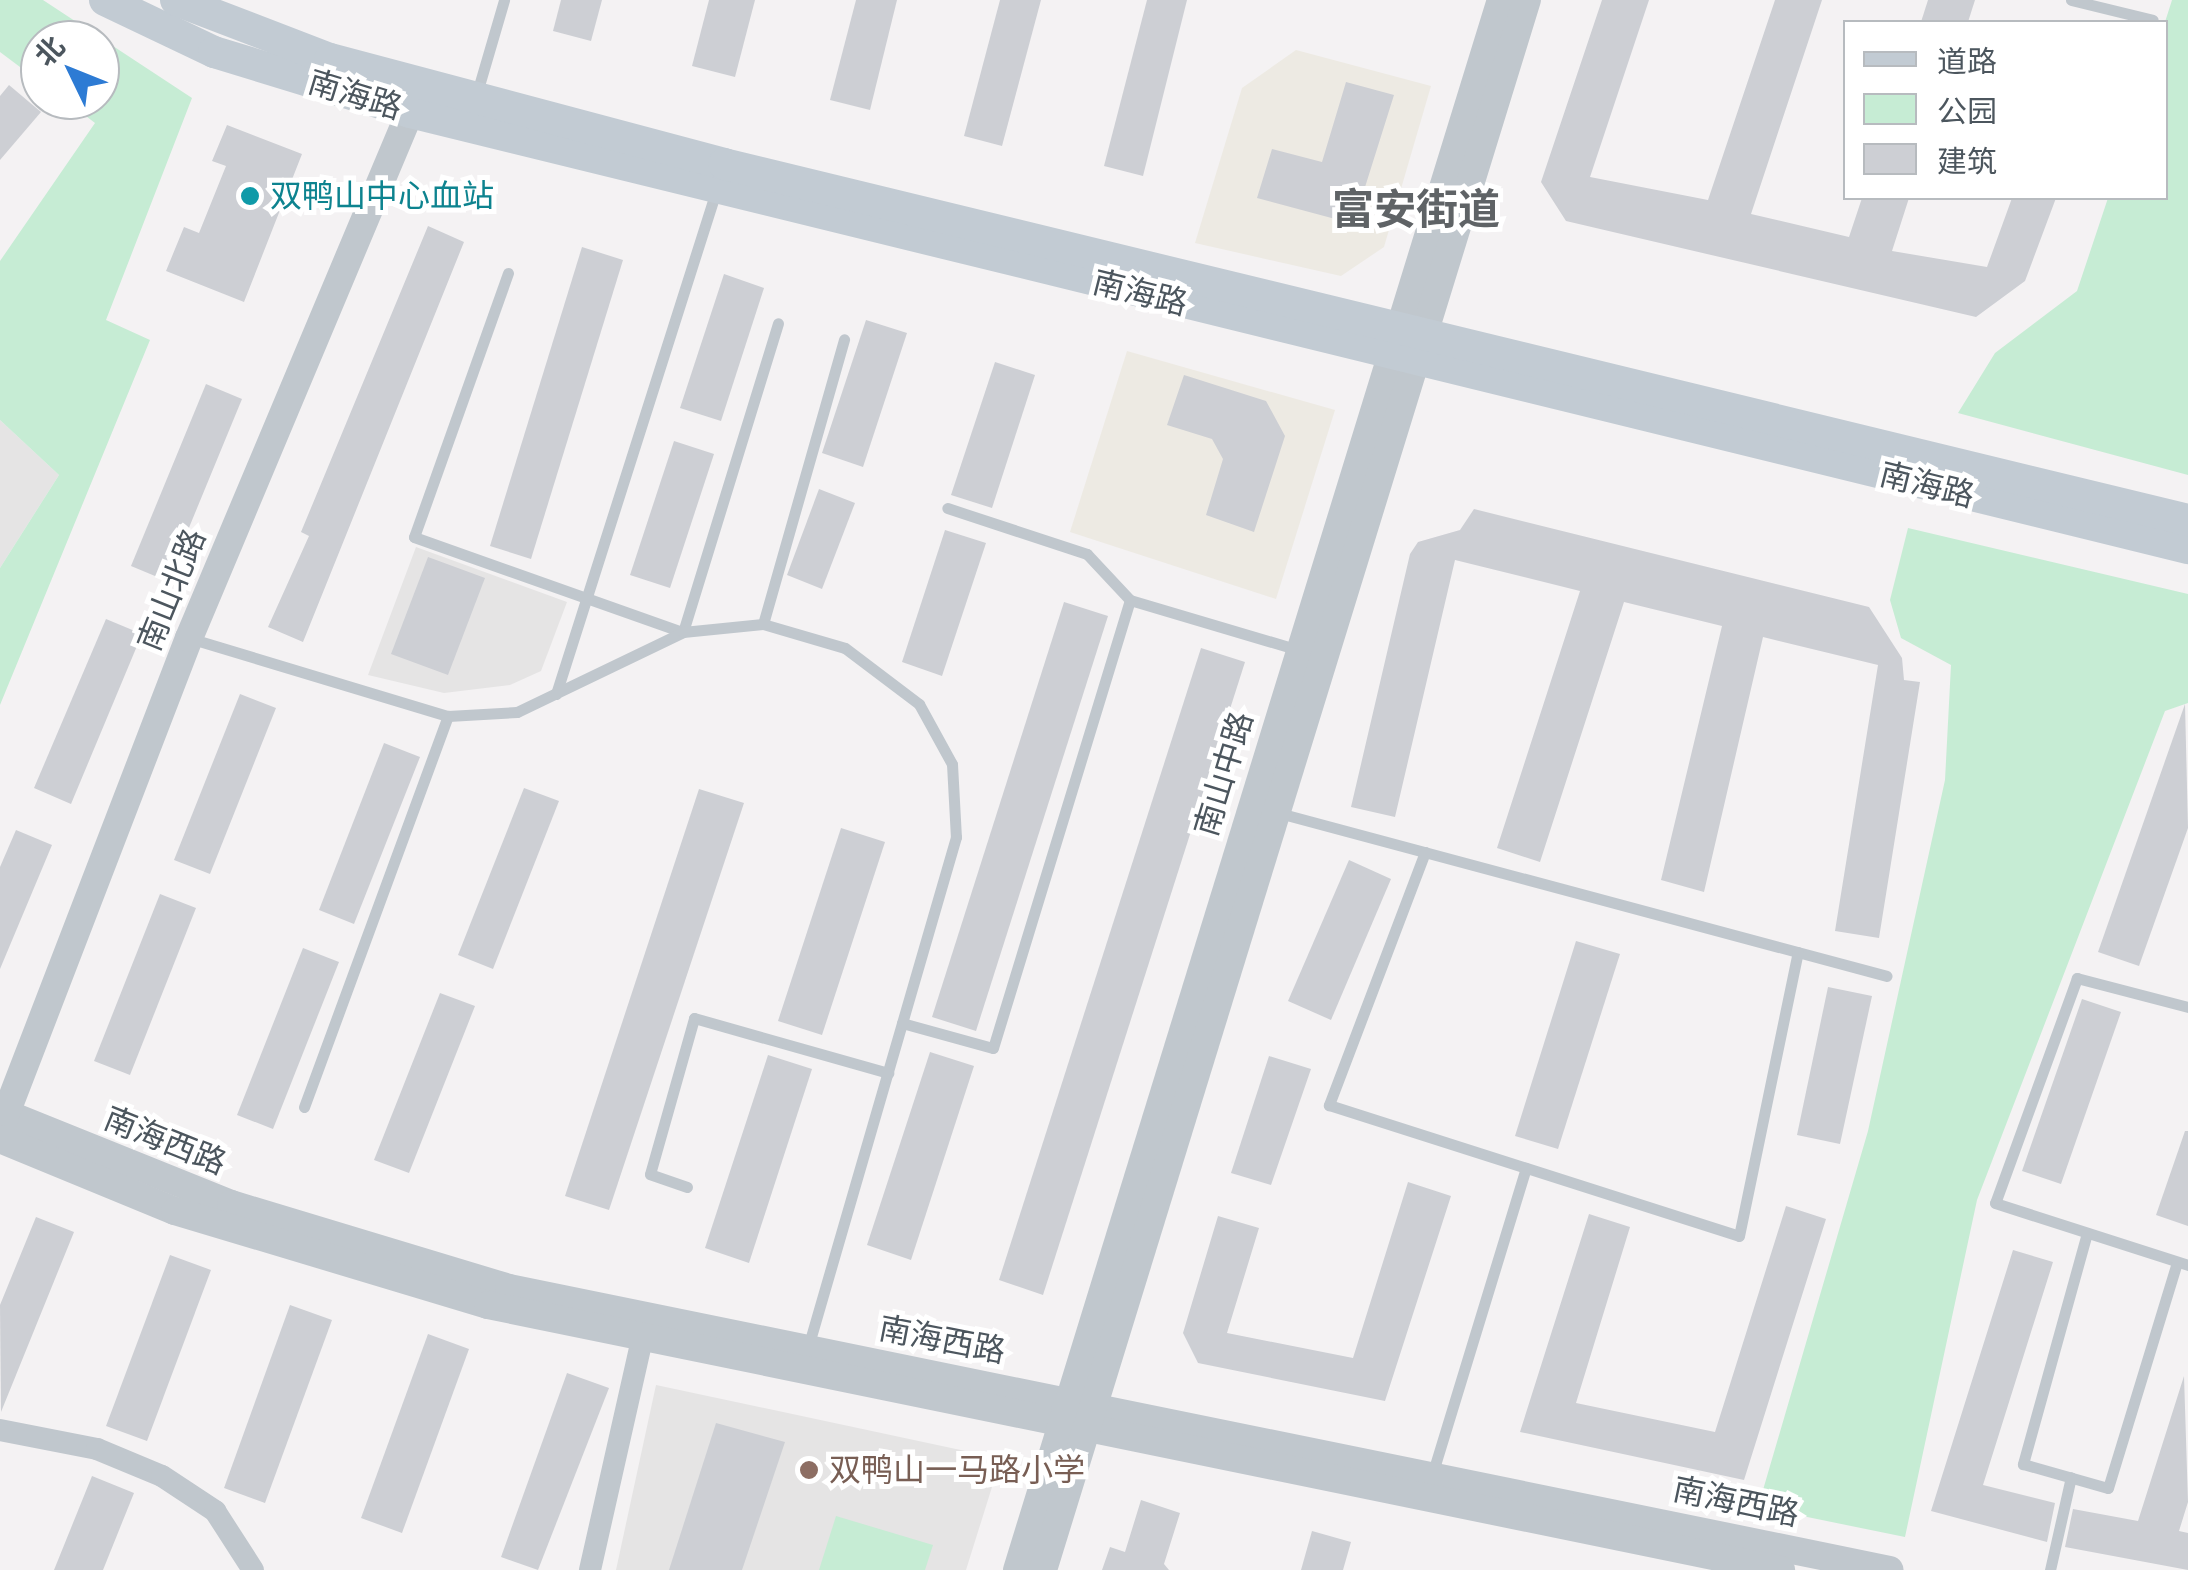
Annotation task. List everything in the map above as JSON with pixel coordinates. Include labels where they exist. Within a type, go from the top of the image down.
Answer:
[{"type":"main road","name":"南海路","points":[[105,0],[214,52],[416,98],[720,177],[1408,344],[2188,520]]},
{"type":"main road","name":"南海路","points":[[176,0],[416,98],[476,96],[720,177]]},
{"type":"main road","name":"南海路","points":[[1408,344],[2188,548]]},
{"type":"street","name":"南山中路","points":[[1408,344],[1501,0]]},
{"type":"street","name":"南山中路","points":[[1043,1570],[1078,1416],[1310,653],[1408,344],[1526,0]]},
{"type":"street","name":"南山北路","points":[[2,1124],[189,638],[416,98]]},
{"type":"street","name":"南山中路","points":[[1017,1570],[1078,1416],[1275,812],[1310,653]]},
{"type":"street","name":"南海西路","points":[[2,1124],[304,1254],[642,1339],[804,1361]]},
{"type":"street","name":"南海西路","points":[[2,1124],[326,1237],[509,1288],[804,1361],[1078,1416],[1781,1570]]},
{"type":"street","points":[[590,1570],[642,1339]]},
{"type":"street","name":"南海西路","points":[[1078,1416],[1432,1475],[1890,1570]]},
{"type":"street","points":[[0,1430],[97,1449],[162,1476],[215,1511],[253,1570]]},
{"type":"lane","points":[[476,96],[504,0]]},
{"type":"lane","points":[[2071,0],[2152,20]]},
{"type":"lane","points":[[556,694],[720,177]]},
{"type":"lane","points":[[508,273],[414,536],[590,595],[683,632]]},
{"type":"lane","points":[[683,632],[778,324]]},
{"type":"lane","points":[[762,624],[844,340]]},
{"type":"lane","points":[[946,508],[1087,554],[1130,600],[1310,653]]},
{"type":"lane","points":[[902,1023],[993,1048],[1130,600]]},
{"type":"lane","points":[[189,638],[448,716],[517,712],[683,632],[762,624],[845,648],[920,704],[952,764],[956,836],[804,1361]]},
{"type":"lane","points":[[304,1108],[448,716]]},
{"type":"lane","points":[[1275,812],[1887,976]]},
{"type":"lane","points":[[1425,852],[1329,1105],[1739,1236],[1798,952]]},
{"type":"lane","points":[[2088,1232],[2023,1464],[2108,1488],[2182,1264],[2088,1232],[1995,1203],[2077,978],[2188,1008]]},
{"type":"lane","points":[[687,1187],[650,1174],[694,1018],[888,1072]]},
{"type":"lane","points":[[1432,1475],[1526,1168]]},
{"type":"lane","points":[[2050,1570],[2071,1477]]},
{"type":"shaded area","points":[[1296,50],[1431,86],[1384,247],[1341,276],[1195,243],[1242,88]]},
{"type":"shaded area","points":[[1127,351],[1335,410],[1276,599],[1070,532]]},
{"type":"shaded area","points":[[0,420],[59,475],[0,568]]},
{"type":"shaded area","points":[[416,547],[567,602],[541,671],[510,685],[444,693],[368,675]]},
{"type":"shaded area","name":"双鸭山一马路小学","points":[[656,1385],[970,1452],[992,1487],[966,1570],[616,1570]]},
{"type":"green space","points":[[0,0],[43,0],[73,20],[20,20],[20,67],[0,52]]},
{"type":"green space","points":[[2172,0],[2188,0],[2188,475],[1958,413],[1995,353],[2077,291],[2107,200],[2168,200],[2166,20]]},
{"type":"green space","points":[[120,51],[192,98],[106,320],[150,340],[0,705],[0,568],[59,475],[0,420],[0,261],[95,123],[91,120],[120,120]]},
{"type":"green space","points":[[1908,528],[2188,594],[2188,703],[2165,711],[1977,1200],[1905,1537],[1758,1507],[1868,1131],[1945,780],[1951,665],[1901,638],[1890,600]]},
{"type":"green space","points":[[836,1516],[933,1545],[925,1570],[819,1570]]},
{"type":"building","points":[[561,0],[602,0],[591,41],[553,31]]},
{"type":"building","points":[[709,0],[755,0],[735,77],[692,66]]},
{"type":"building","points":[[856,0],[897,0],[870,110],[830,100]]},
{"type":"building","points":[[1000,0],[1041,0],[1002,146],[964,136]]},
{"type":"building","points":[[1147,0],[1187,0],[1143,176],[1104,166]]},
{"type":"building","points":[[1602,0],[1649,0],[1590,177],[1708,200],[1775,0],[1822,0],[1751,214],[1849,237],[1861,200],[1908,200],[1892,251],[1987,267],[2011,200],[2055,200],[2025,281],[1976,317],[1566,221],[1541,182]]},
{"type":"building","points":[[1928,0],[1975,0],[1969,20],[1922,20]]},
{"type":"building","points":[[1346,82],[1394,95],[1360,203],[1339,220],[1257,198],[1272,149],[1322,162]]},
{"type":"building","points":[[9,85],[20,94],[20,120],[34,120],[0,160],[0,96]]},
{"type":"building","name":"双鸭山中心血站","points":[[227,125],[302,154],[244,302],[166,271],[184,227],[199,233],[226,166],[212,161]]},
{"type":"building","points":[[428,226],[464,242],[303,642],[268,627],[309,536],[301,532]]},
{"type":"building","points":[[582,247],[623,260],[531,559],[490,546]]},
{"type":"building","points":[[724,274],[764,288],[721,421],[680,408]]},
{"type":"building","points":[[866,320],[907,333],[863,467],[822,453]]},
{"type":"building","points":[[995,362],[1035,375],[992,508],[951,495]]},
{"type":"building","points":[[1184,375],[1266,401],[1285,436],[1254,532],[1206,515],[1223,459],[1212,439],[1167,425]]},
{"type":"building","points":[[206,384],[242,399],[167,581],[131,566]]},
{"type":"building","points":[[674,441],[714,454],[670,588],[630,575]]},
{"type":"building","points":[[819,489],[855,503],[822,589],[787,575]]},
{"type":"building","points":[[1474,509],[1869,607],[1902,658],[1904,680],[1920,682],[1879,938],[1835,931],[1878,665],[1763,637],[1704,892],[1661,880],[1722,626],[1624,602],[1540,862],[1497,848],[1580,591],[1455,560],[1395,817],[1351,807],[1410,554],[1418,542],[1460,530]]},
{"type":"building","points":[[945,530],[986,543],[942,676],[902,662]]},
{"type":"building","points":[[428,557],[485,578],[448,675],[391,654]]},
{"type":"building","points":[[1064,602],[1108,616],[976,1031],[932,1017]]},
{"type":"building","points":[[106,619],[142,634],[71,804],[34,788]]},
{"type":"building","points":[[1201,648],[1245,662],[1043,1295],[999,1280]]},
{"type":"building","points":[[240,694],[276,708],[210,874],[174,860]]},
{"type":"building","points":[[2185,704],[2188,828],[2139,966],[2098,952]]},
{"type":"building","points":[[384,743],[420,757],[354,924],[319,910]]},
{"type":"building","points":[[524,788],[559,801],[493,969],[458,955]]},
{"type":"building","points":[[699,789],[744,803],[609,1210],[565,1196]]},
{"type":"building","points":[[841,828],[885,842],[822,1035],[778,1021]]},
{"type":"building","points":[[16,830],[52,845],[0,969],[0,867]]},
{"type":"building","points":[[1349,860],[1391,879],[1331,1020],[1288,1001]]},
{"type":"building","points":[[160,894],[196,908],[130,1075],[94,1061]]},
{"type":"building","points":[[1576,941],[1620,954],[1558,1149],[1515,1136]]},
{"type":"building","points":[[303,948],[339,962],[273,1129],[237,1115]]},
{"type":"building","points":[[1828,987],[1872,996],[1840,1144],[1797,1135]]},
{"type":"building","points":[[440,993],[475,1006],[409,1173],[374,1160]]},
{"type":"building","points":[[2082,999],[2121,1012],[2061,1184],[2022,1171]]},
{"type":"building","points":[[930,1052],[974,1066],[911,1260],[867,1245]]},
{"type":"building","points":[[768,1055],[812,1069],[749,1263],[705,1248]]},
{"type":"building","points":[[1269,1056],[1311,1069],[1271,1185],[1231,1173]]},
{"type":"building","points":[[2188,1131],[2188,1226],[2156,1215]]},
{"type":"building","points":[[1408,1182],[1451,1196],[1385,1401],[1198,1363],[1183,1333],[1218,1216],[1259,1228],[1227,1333],[1353,1358]]},
{"type":"building","points":[[1786,1206],[1826,1219],[1744,1480],[1520,1432],[1589,1214],[1630,1227],[1576,1403],[1715,1432]]},
{"type":"building","points":[[36,1217],[74,1232],[1,1412],[0,1305]]},
{"type":"building","points":[[2013,1250],[2053,1262],[1983,1485],[2055,1503],[2047,1542],[1931,1511]]},
{"type":"building","points":[[170,1255],[211,1270],[147,1441],[106,1426]]},
{"type":"building","points":[[290,1305],[332,1320],[265,1503],[224,1488]]},
{"type":"building","points":[[428,1334],[469,1349],[402,1533],[361,1518]]},
{"type":"building","points":[[567,1373],[609,1388],[538,1570],[501,1557]]},
{"type":"building","points":[[2184,1376],[2188,1502],[2179,1531],[2188,1533],[2188,1570],[2065,1547],[2073,1509],[2138,1521]]},
{"type":"building","points":[[716,1423],[785,1442],[742,1570],[669,1570]]},
{"type":"building","points":[[92,1476],[134,1493],[103,1570],[54,1570]]},
{"type":"building","points":[[1141,1500],[1180,1513],[1164,1564],[1169,1570],[1102,1570],[1110,1547],[1125,1552]]},
{"type":"building","points":[[1312,1531],[1351,1542],[1343,1570],[1301,1570]]},
{"type":"place","name":"双鸭山中心血站","points":[[250,196]]},
{"type":"place","name":"双鸭山一马路小学","points":[[809,1470]]},
{"type":"district","name":"富安街道","points":[[1416,209]]}]
